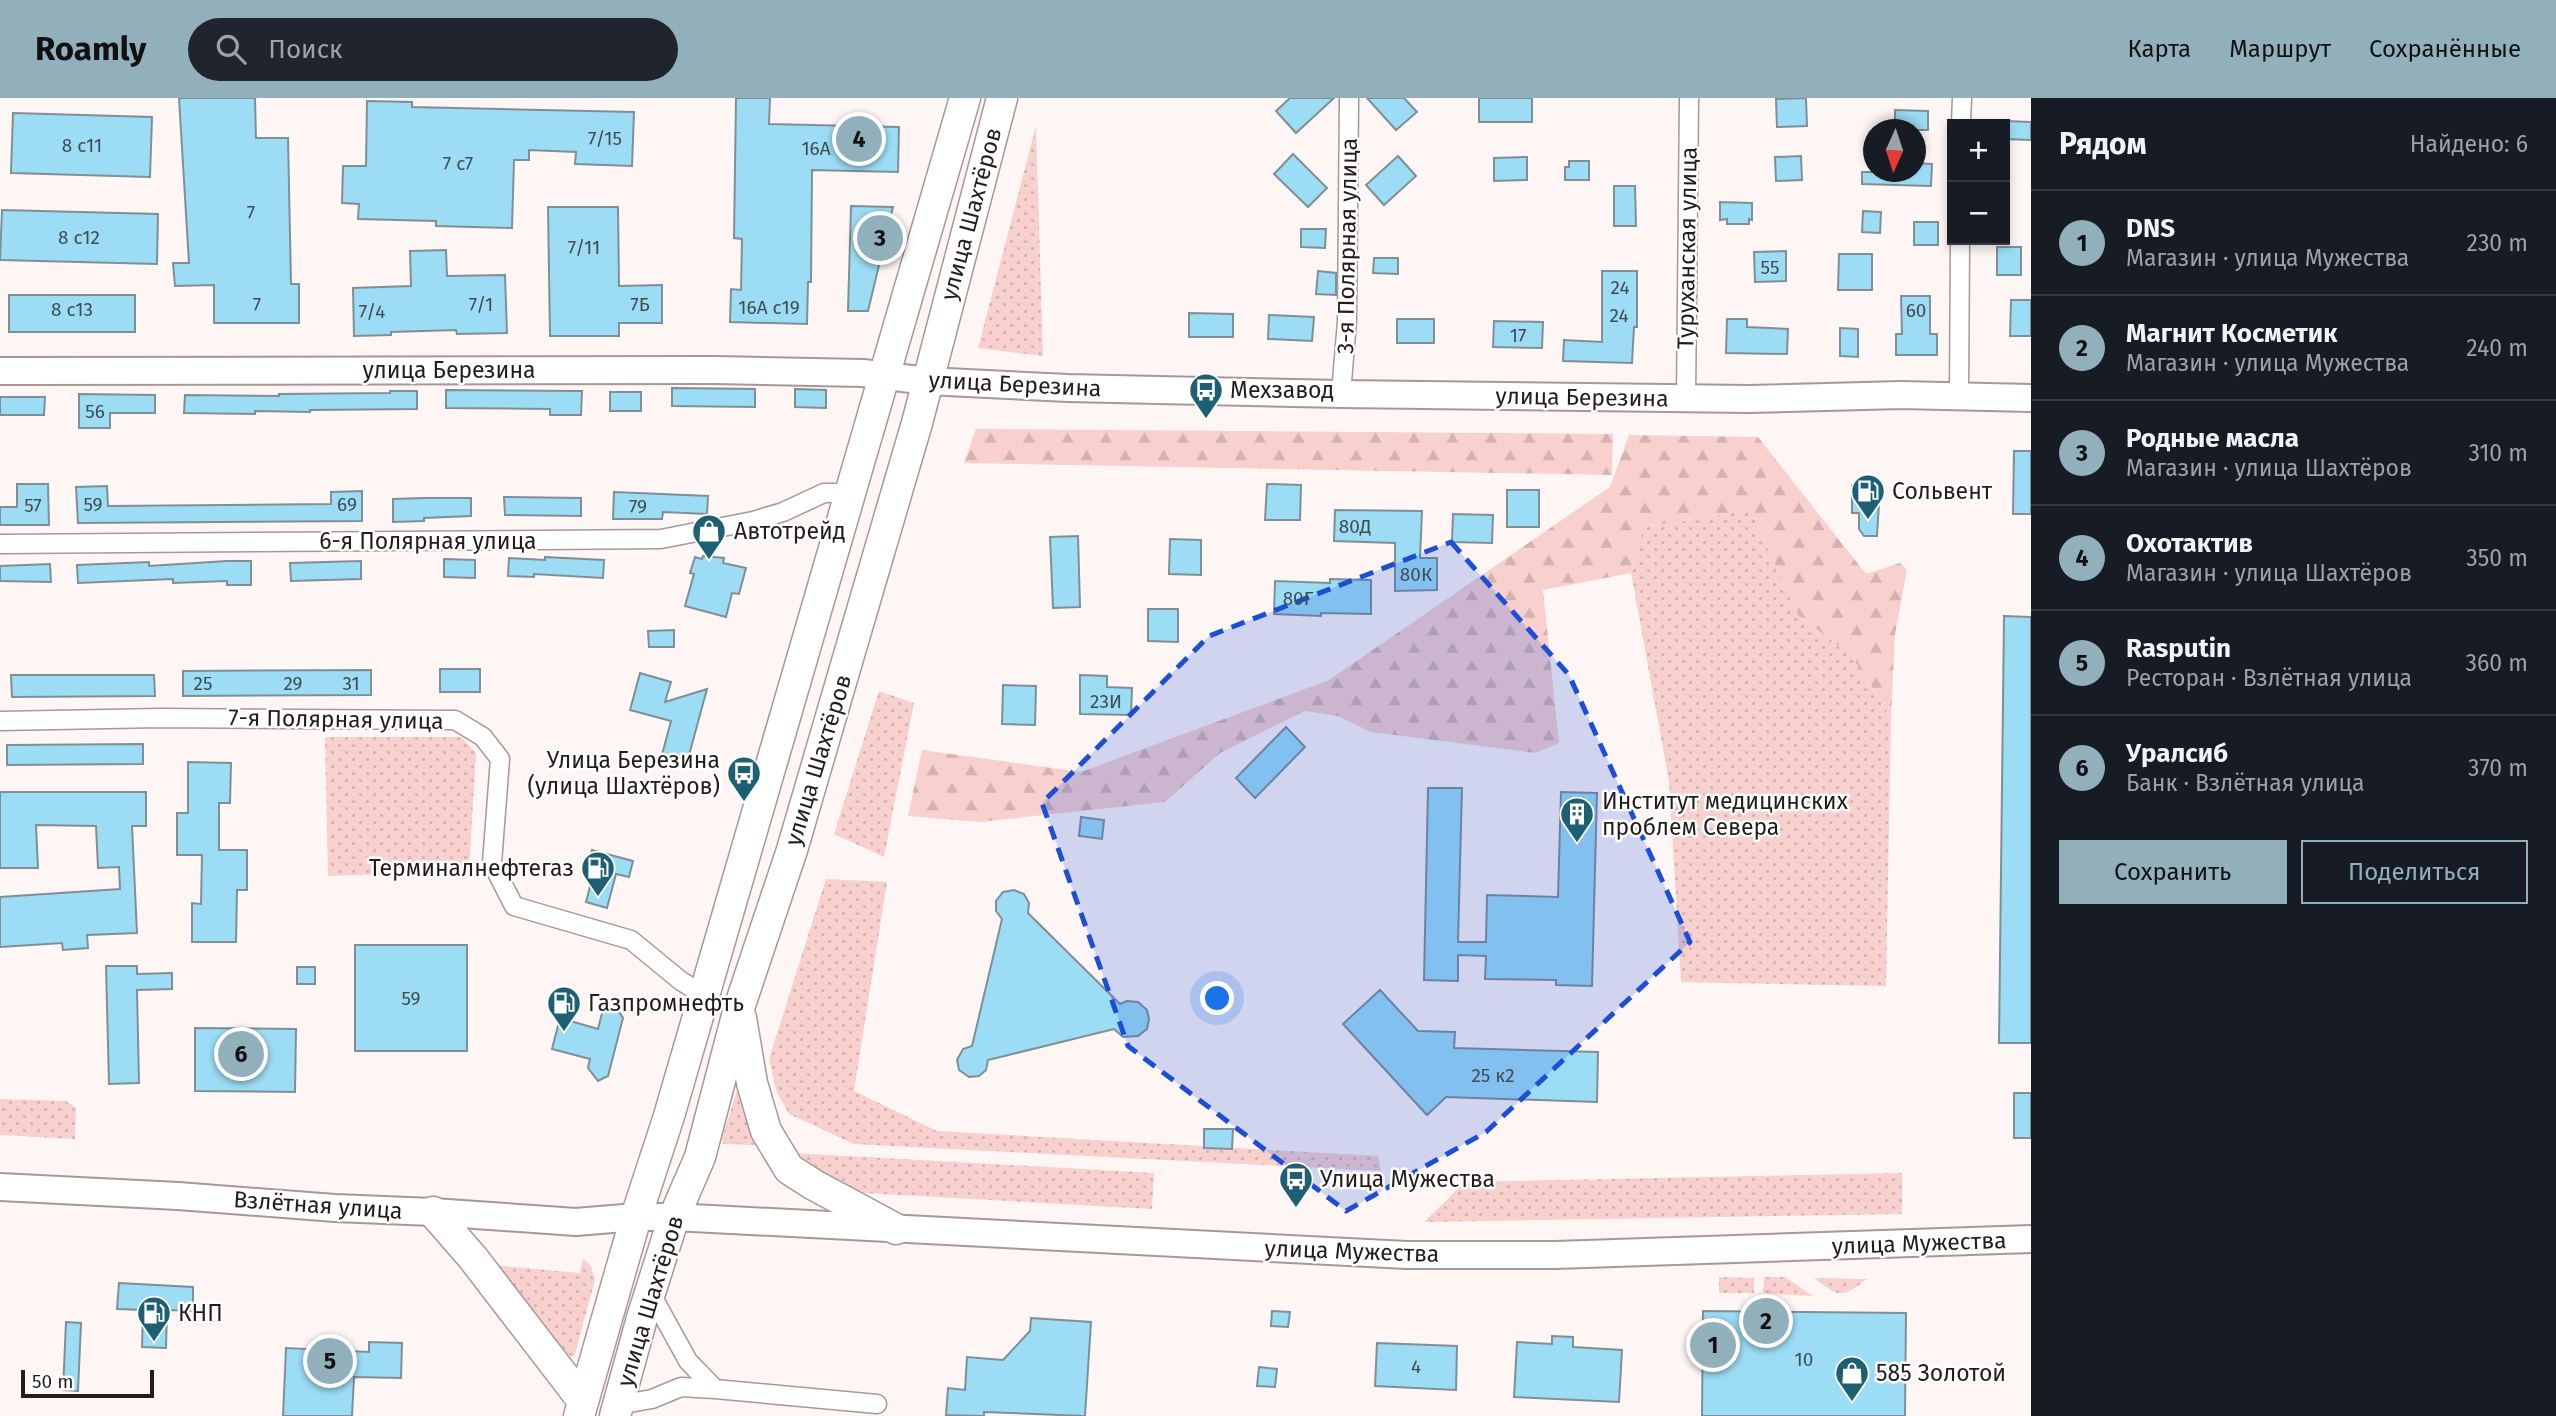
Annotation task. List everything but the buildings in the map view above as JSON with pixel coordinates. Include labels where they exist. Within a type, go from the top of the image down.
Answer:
[{"type":"main road","name":"улица Шахтёров","points":[[581,1408],[636,1217],[669,1116],[965,98]]},
{"type":"main road","name":"улица Шахтёров","points":[[617,1411],[674,1217],[700,1157],[739,1008],[795,838],[917,423],[1002,98]]},
{"type":"main road","points":[[739,1008],[752,1083],[766,1131],[789,1169],[897,1229]]},
{"type":"main road","points":[[433,1212],[473,1258],[581,1408]]},
{"type":"street","name":"3-я Полярная улица","points":[[1341,394],[1347,321],[1349,98]]},
{"type":"street","name":"Туруханская улица","points":[[1686,399],[1689,98]]},
{"type":"street","points":[[1961,119],[1962,98]]},
{"type":"street","points":[[1959,396],[1960,245]]},
{"type":"street","name":"улица Березина","points":[[0,371],[715,370],[884,375],[927,381],[1068,388],[1341,394],[1686,399],[1959,396],[2031,398]]},
{"type":"street","name":"6-я Полярная улица","points":[[0,544],[661,538],[753,521],[783,512],[824,493],[849,493]]},
{"type":"street","name":"7-я Полярная улица","points":[[0,721],[160,718],[455,720],[484,737],[500,759],[492,863],[514,906],[631,940],[681,981],[704,995]]},
{"type":"street","name":"Взлётная улица","points":[[0,1187],[576,1222],[674,1217]]},
{"type":"street","name":"улица Мужества","points":[[674,1217],[1407,1255],[1555,1255],[2031,1239]]},
{"type":"street","points":[[650,1292],[688,1361],[715,1389]]},
{"type":"street","points":[[617,1411],[681,1387],[877,1404]]},
{"type":"highlighted area","points":[[1451,542],[1569,675],[1690,942],[1486,1132],[1346,1211],[1128,1046],[1042,803],[1209,636]]},
{"type":"green space","points":[[1036,126],[1043,356],[978,348]]},
{"type":"green space","points":[[976,429],[1613,434],[1612,475],[964,463]]},
{"type":"green space","points":[[1629,435],[1758,437],[1866,574],[1900,563],[1907,570],[1895,634],[1891,717],[1851,655],[1798,615],[1751,510],[1644,527],[1631,573],[1543,590],[1559,743],[1536,753],[1371,732],[1338,716],[1305,711],[1220,753],[1165,802],[980,822],[908,816],[922,750],[1081,772],[1329,680],[1610,487]]},
{"type":"green space","points":[[1751,510],[1798,615],[1851,655],[1891,717],[1886,986],[1681,982],[1669,781],[1631,573],[1643,527]]},
{"type":"green space","points":[[879,691],[914,703],[884,857],[834,834]]},
{"type":"green space","points":[[325,737],[461,737],[476,753],[469,871],[328,876]]},
{"type":"green space","points":[[826,879],[887,882],[854,1091],[937,1131],[1378,1156],[1381,1171],[854,1144],[789,1114],[777,1093],[769,1059]]},
{"type":"green space","points":[[743,1071],[760,1145],[723,1144],[722,1138]]},
{"type":"green space","points":[[0,1099],[66,1101],[76,1108],[75,1139],[0,1135]]},
{"type":"green space","points":[[794,1153],[1154,1173],[1152,1209],[845,1192]]},
{"type":"green space","points":[[1902,1173],[1902,1214],[1424,1222],[1465,1182]]},
{"type":"green space","points":[[583,1258],[591,1266],[595,1280],[574,1357],[556,1350],[493,1265],[580,1273]]},
{"type":"green space","points":[[1719,1277],[1754,1278],[1754,1293],[1719,1293]]},
{"type":"green space","points":[[1764,1277],[1785,1277],[1813,1296],[1763,1293]]},
{"type":"green space","points":[[1814,1278],[1867,1279],[1852,1290],[1840,1293]]},
{"type":"place","name":"Охотактив","points":[[859,139]]},
{"type":"place","name":"Родные масла","points":[[880,238]]},
{"type":"place","name":"Мехзавод","points":[[1206,420]]},
{"type":"place","name":"Сольвент","points":[[1868,521]]},
{"type":"place","name":"Автотрейд","points":[[709,561]]},
{"type":"place","name":"Улица Березина (улица Шахтёров)","points":[[744,803]]},
{"type":"place","name":"Институт медицинских проблем Севера","points":[[1577,844]]},
{"type":"place","name":"Терминалнефтегаз","points":[[598,898]]},
{"type":"place","name":"Газпромнефть","points":[[564,1033]]},
{"type":"place","name":"Уралсиб","points":[[241,1054]]},
{"type":"place","name":"Улица Мужества","points":[[1296,1209]]},
{"type":"place","name":"Магнит Косметик","points":[[1766,1321]]},
{"type":"place","name":"КНП","points":[[154,1343]]},
{"type":"place","name":"DNS","points":[[1713,1345]]},
{"type":"place","name":"Rasputin","points":[[330,1361]]},
{"type":"place","name":"585 Золотой","points":[[1852,1403]]}]
